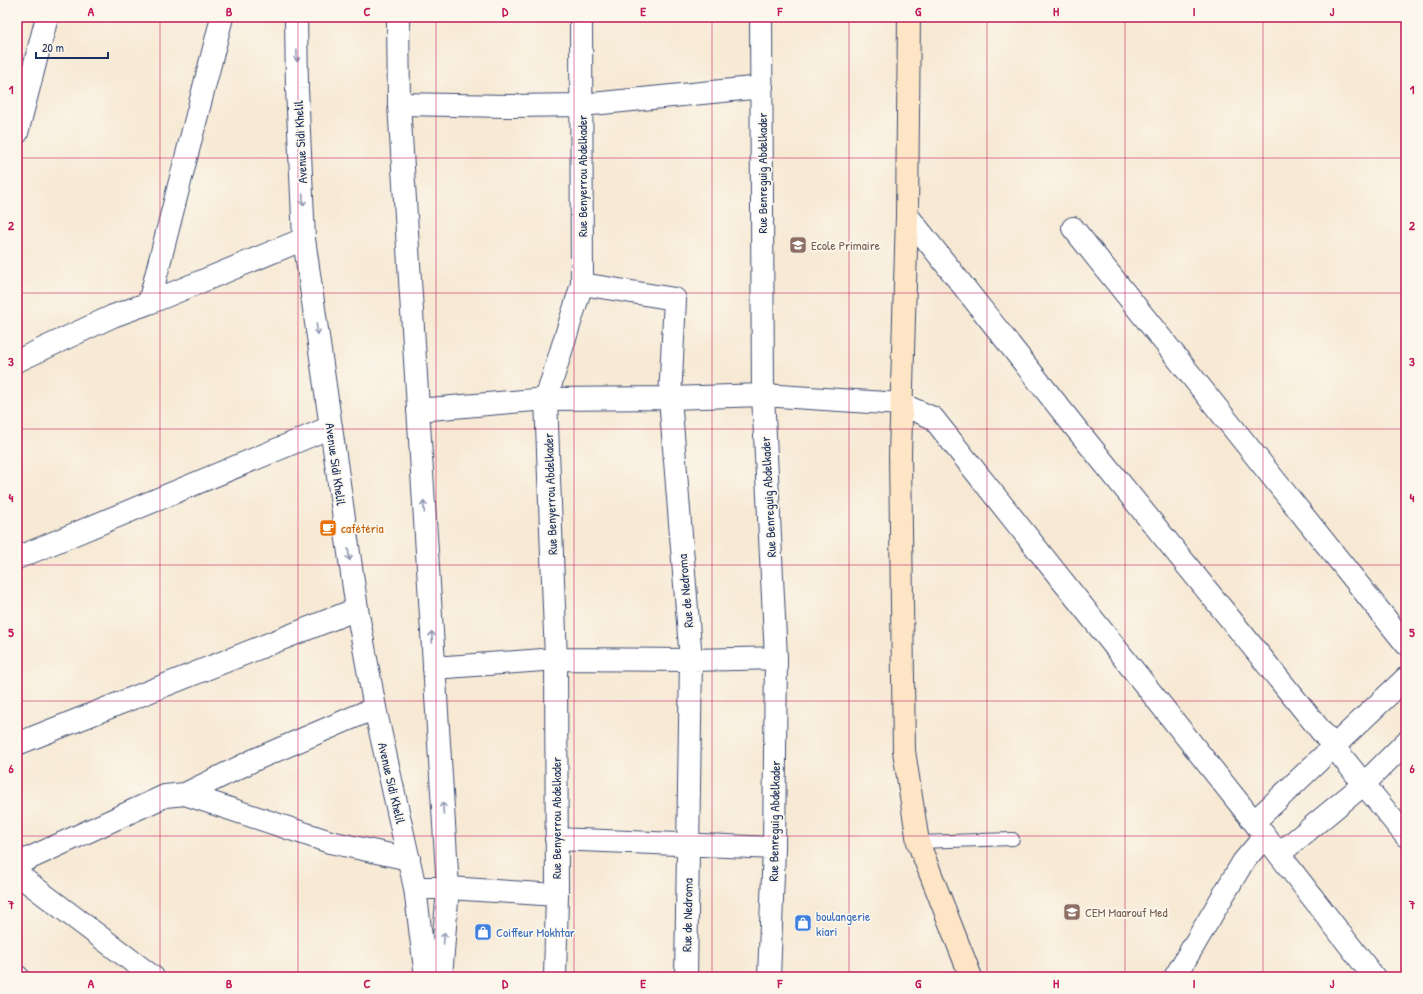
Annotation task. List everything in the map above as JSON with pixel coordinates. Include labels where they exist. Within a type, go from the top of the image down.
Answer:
[{"type":"main road","points":[[909,17],[907,215],[900,455],[904,751],[918,842],[971,977]]},
{"type":"street","points":[[17,133],[47,17]]},
{"type":"street","points":[[148,303],[222,17]]},
{"type":"street","name":"Avenue Sidi Khelil","points":[[296,17],[297,89],[304,239],[357,609],[375,708],[415,888],[426,977]]},
{"type":"street","points":[[398,17],[399,104],[448,888],[441,977]]},
{"type":"street","name":"Rue Benyerrou Abdelkader","points":[[555,977],[557,895],[556,659],[546,399],[582,284],[581,17]]},
{"type":"street","name":"Rue Benreguig Abdelkader","points":[[762,17],[763,395],[776,658],[774,848],[769,977]]},
{"type":"street","points":[[399,104],[509,106],[582,105],[762,87]]},
{"type":"street","points":[[907,215],[1074,426],[1406,836]]},
{"type":"street","points":[[1073,228],[1406,644]]},
{"type":"street","points":[[17,361],[113,316],[304,239]]},
{"type":"street","name":"Rue de Nedroma","points":[[582,284],[675,299],[670,398],[691,660],[686,977]]},
{"type":"street","points":[[418,410],[546,399],[670,398],[763,395],[901,404],[933,418],[1279,854],[1374,977]]},
{"type":"street","points":[[17,558],[331,427]]},
{"type":"street","points":[[17,744],[357,609]]},
{"type":"street","points":[[434,668],[556,659],[691,660],[776,658]]},
{"type":"street","points":[[1175,977],[1243,862],[1259,829],[1334,747],[1406,678]]},
{"type":"street","points":[[17,864],[165,796],[185,794],[254,760],[375,708]]},
{"type":"street","points":[[1279,854],[1364,784],[1406,742]]},
{"type":"street","points":[[185,794],[330,842],[409,860]]},
{"type":"street","points":[[556,839],[774,848]]},
{"type":"street","points":[[17,874],[153,977]]},
{"type":"street","points":[[415,888],[448,888],[557,895]]},
{"type":"lane","points":[[918,842],[1013,839]]},
{"type":"place","name":"Ecole Primaire","points":[[798,245]]},
{"type":"place","name":"cafétéria","points":[[328,528]]},
{"type":"place","name":"CEM Maarouf Med","points":[[1072,912]]},
{"type":"place","name":"boulangerie kiari","points":[[803,923]]},
{"type":"place","name":"Coiffeur Mokhtar","points":[[483,932]]}]
